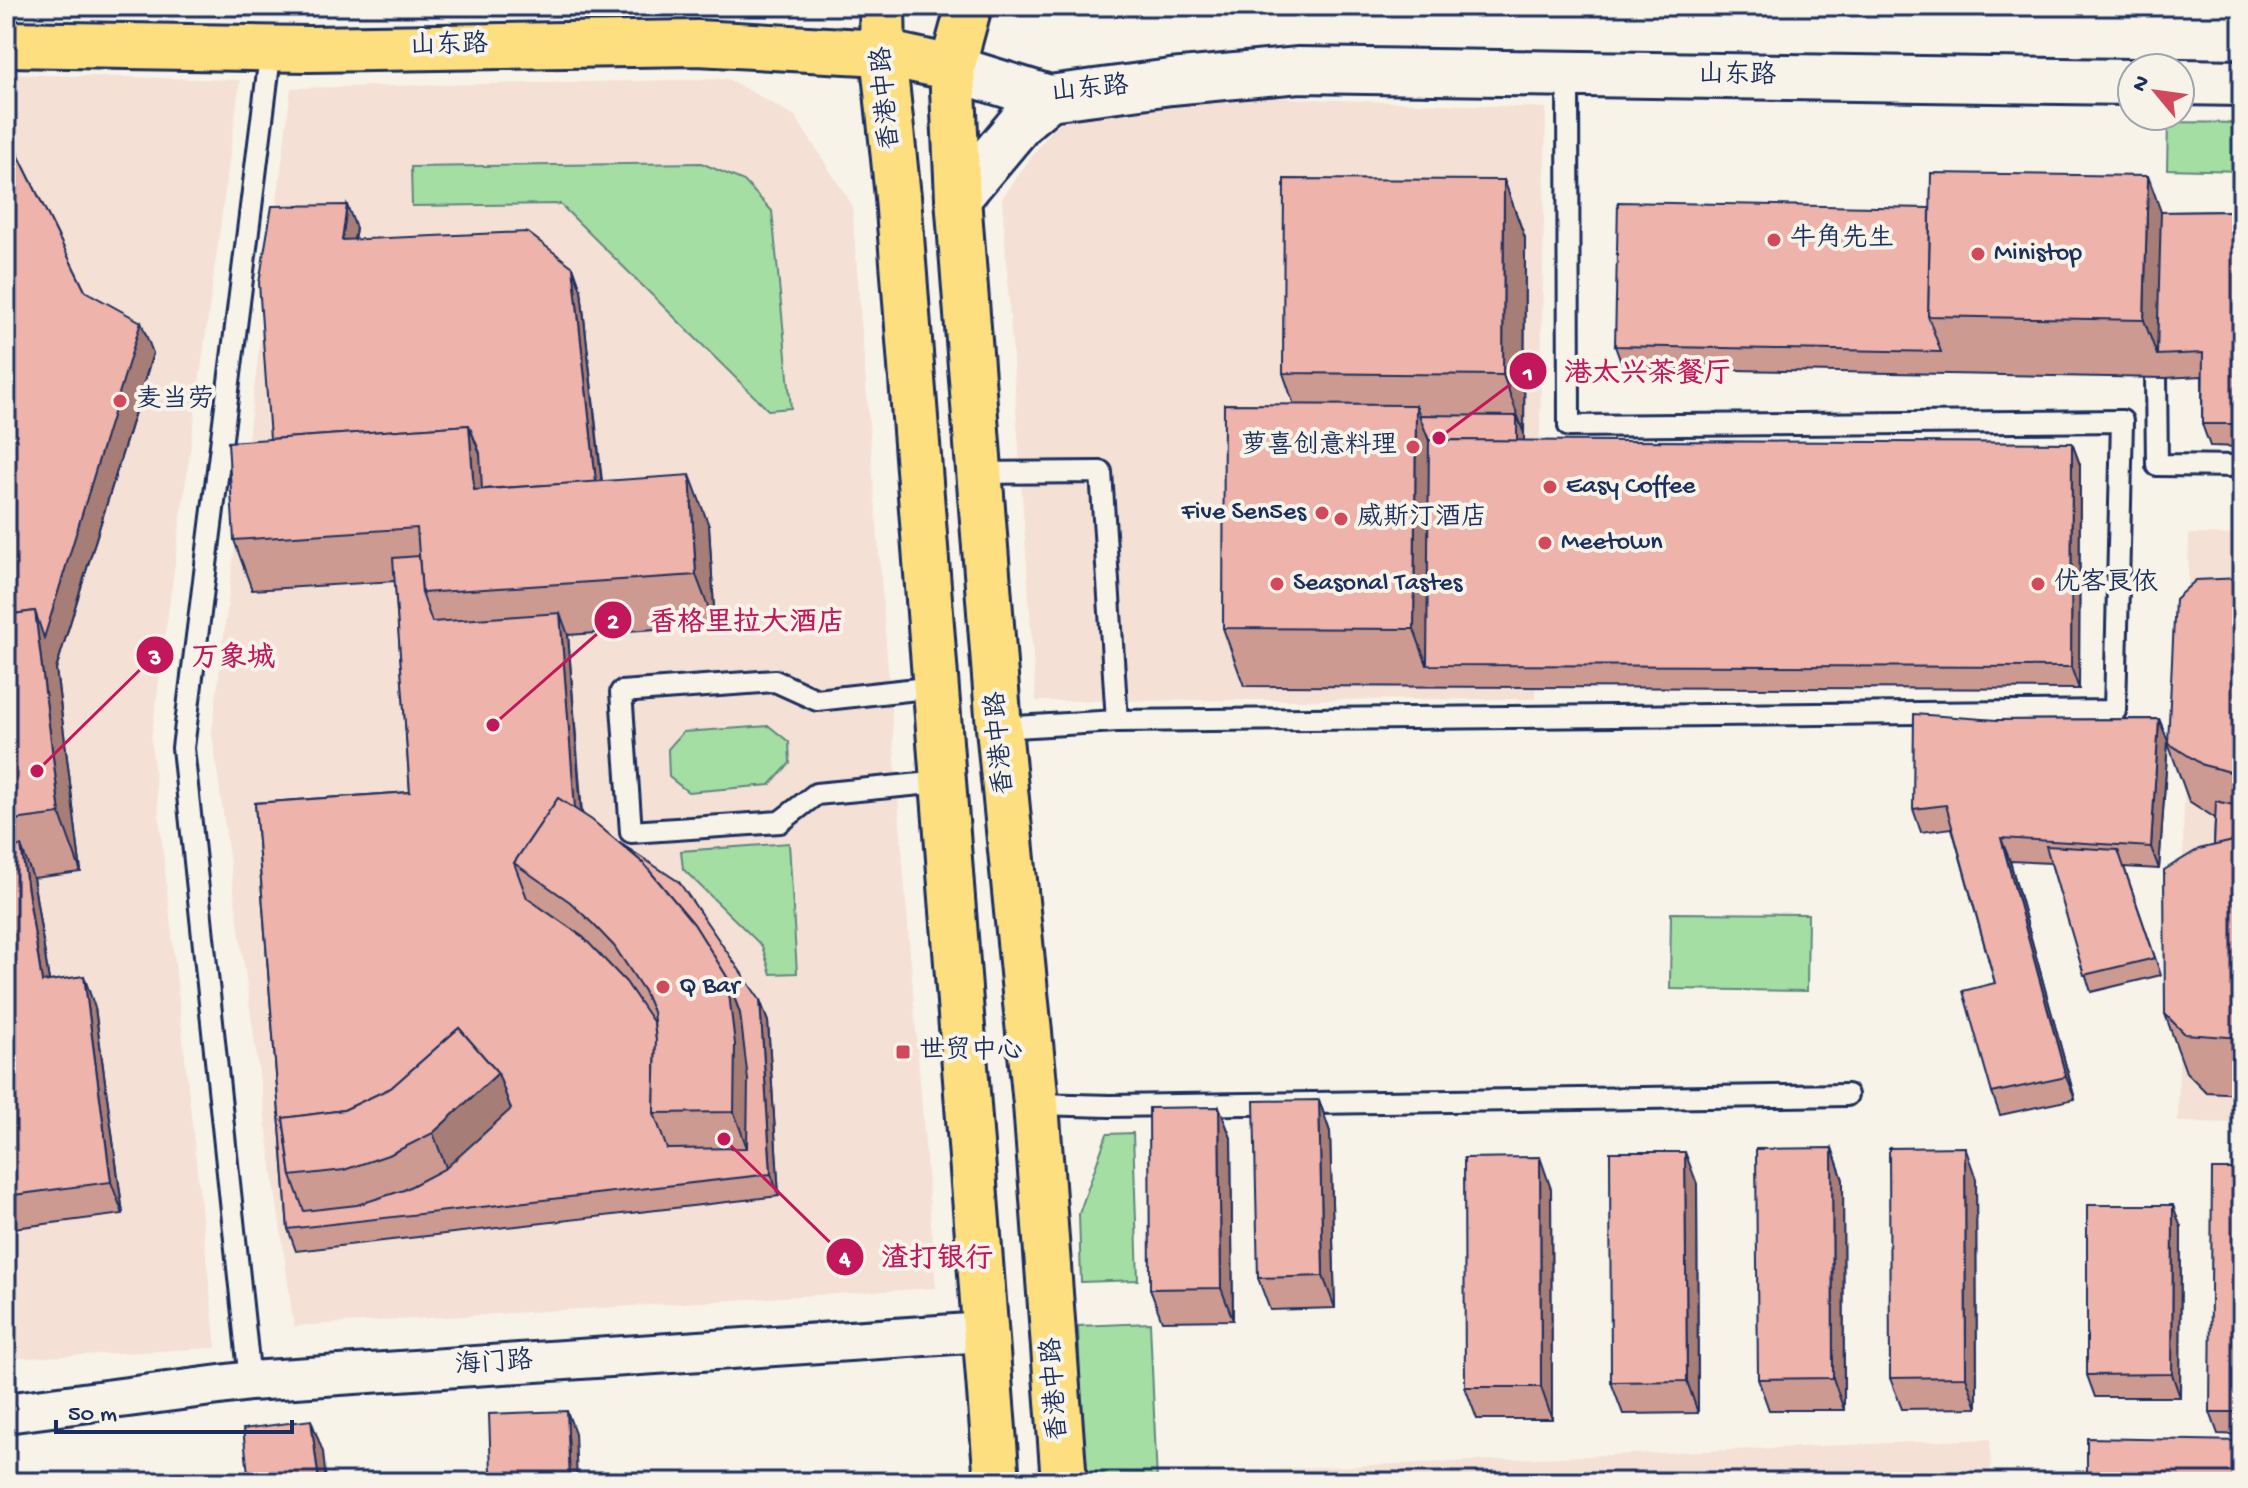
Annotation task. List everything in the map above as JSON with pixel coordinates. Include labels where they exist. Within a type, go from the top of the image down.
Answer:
[{"type":"main road","name":"香港中路","points":[[882,6],[883,53],[898,197],[997,1482]]},
{"type":"main road","name":"香港中路","points":[[969,6],[952,68],[958,198],[999,728],[1036,1104],[1064,1482]]},
{"type":"main road","name":"山东路","points":[[6,44],[271,48],[697,43],[883,53],[952,68],[1049,98],[1299,70],[2116,82]]},
{"type":"main road","points":[[2196,82],[2242,83]]},
{"type":"main road","points":[[958,198],[1025,118],[1049,98]]},
{"type":"street","name":"海门路","points":[[6,1413],[250,1381],[984,1332]]},
{"type":"lane","points":[[250,1381],[183,748],[271,48]]},
{"type":"lane","points":[[999,728],[1117,721],[2115,711],[2122,421],[1569,426],[1568,76]]},
{"type":"lane","points":[[2156,377],[2157,465],[2242,466]]},
{"type":"lane","points":[[981,473],[1101,472],[1117,721]]},
{"type":"lane","points":[[935,687],[817,700],[775,681],[621,692],[631,832],[780,822],[816,794],[942,782]]},
{"type":"lane","points":[[1036,1104],[1110,1106],[1847,1095]]},
{"type":"shaded area","points":[[6,74],[240,80],[151,740],[216,1348],[6,1359]]},
{"type":"shaded area","points":[[728,79],[795,116],[852,205],[936,1288],[294,1326],[212,733],[291,88]]},
{"type":"shaded area","points":[[1132,92],[1546,108],[1535,699],[1036,701],[1002,198],[1054,126]]},
{"type":"shaded area","points":[[2189,534],[2242,535],[2242,1123],[2178,1122]]},
{"type":"shaded area","points":[[1990,1439],[1991,1482],[1231,1482],[1231,1471]]},
{"type":"green space","points":[[2196,122],[2242,123],[2242,171],[2167,169],[2168,132],[2196,132]]},
{"type":"green space","points":[[701,163],[744,181],[772,211],[791,408],[768,410],[560,204],[412,206],[411,167]]},
{"type":"green space","points":[[769,726],[789,742],[790,763],[770,785],[688,792],[669,777],[668,749],[683,732]]},
{"type":"green space","points":[[789,843],[797,973],[771,974],[762,946],[683,869],[681,851]]},
{"type":"green space","points":[[1671,913],[1808,914],[1807,991],[1670,989]]},
{"type":"green space","points":[[1133,1133],[1138,1280],[1081,1282],[1079,1214],[1107,1134]]},
{"type":"green space","points":[[1150,1323],[1157,1482],[1084,1482],[1078,1326]]},
{"type":"building","points":[[6,130],[85,291],[141,322],[44,638],[35,611],[6,615]]},
{"type":"building","points":[[1931,173],[2148,176],[2144,320],[1928,316]]},
{"type":"building","points":[[1284,179],[1504,180],[1503,375],[1283,373]]},
{"type":"building","points":[[1618,202],[1930,208],[1928,316],[1941,352],[1615,346]]},
{"type":"building","points":[[347,205],[342,240],[527,232],[573,267],[596,482],[482,489],[480,453],[469,425],[270,439],[259,283],[272,206]]},
{"type":"building","points":[[2242,211],[2242,424],[2202,424],[2203,353],[2157,355],[2161,212]]},
{"type":"building","name":"威斯汀酒店","points":[[1224,404],[1416,405],[1414,629],[1223,628]]},
{"type":"building","points":[[1419,415],[1517,416],[1517,441],[1429,440]]},
{"type":"building","points":[[469,425],[474,490],[690,475],[696,575],[422,593],[417,528],[234,540],[228,442]]},
{"type":"building","points":[[1429,440],[2072,443],[2071,667],[1427,665]]},
{"type":"building","points":[[419,556],[422,593],[432,622],[560,613],[575,809],[558,798],[514,863],[527,898],[583,937],[626,982],[654,1023],[654,1113],[667,1149],[747,1148],[748,1080],[740,1013],[727,977],[694,924],[643,863],[620,843],[679,882],[760,1000],[771,1174],[288,1229],[255,803],[410,792],[393,558]],"holes":[[[459,1028],[498,1073],[511,1109],[446,1168],[404,1190],[357,1205],[304,1211],[291,1176],[283,1118],[344,1110],[391,1088]]]},
{"type":"building","points":[[2242,578],[2242,775],[2203,765],[2168,743],[2175,599],[2196,580]]},
{"type":"building","points":[[35,611],[60,814],[6,821],[6,615]]},
{"type":"building","points":[[1914,714],[1997,720],[2159,719],[2151,847],[2001,838],[2066,1077],[1992,1093],[1963,991],[1995,983],[1946,805],[1913,809]]},
{"type":"building","points":[[558,798],[592,820],[643,863],[694,924],[727,977],[735,1044],[734,1112],[654,1113],[656,1040],[653,1012],[644,991],[614,946],[593,924],[570,902],[514,863]]},
{"type":"building","points":[[2216,801],[2242,807],[2242,839],[2214,846]]},
{"type":"building","points":[[2242,839],[2242,1038],[2185,1034],[2165,1014],[2164,870],[2199,849]]},
{"type":"building","points":[[21,846],[42,982],[84,976],[111,1182],[6,1196],[6,848]]},
{"type":"building","points":[[2046,846],[2118,850],[2155,958],[2084,975]]},
{"type":"building","points":[[459,1028],[498,1073],[433,1133],[391,1154],[344,1170],[291,1176],[283,1118],[344,1110],[391,1088]]},
{"type":"building","points":[[1319,1100],[1323,1276],[1258,1278],[1254,1101]]},
{"type":"building","points":[[1219,1107],[1221,1288],[1150,1289],[1149,1108]]},
{"type":"building","points":[[1965,1147],[1966,1377],[1890,1378],[1889,1148]]},
{"type":"building","points":[[1832,1148],[1833,1378],[1758,1379],[1756,1149]]},
{"type":"building","points":[[1610,1152],[1685,1152],[1687,1381],[1611,1382]]},
{"type":"building","points":[[1540,1157],[1541,1387],[1465,1387],[1464,1158]]},
{"type":"building","points":[[2212,1169],[2242,1169],[2242,1412],[2210,1412]]},
{"type":"building","points":[[2087,1205],[2173,1205],[2172,1374],[2087,1375]]},
{"type":"building","points":[[567,1411],[570,1482],[488,1482],[491,1472],[489,1414]]},
{"type":"building","points":[[311,1420],[319,1482],[249,1482],[243,1429]]},
{"type":"building","points":[[2087,1438],[2242,1441],[2242,1482],[2087,1482]]},
{"type":"place","name":"牛角先生","points":[[1774,240]]},
{"type":"place","name":"Ministop","points":[[1978,254]]},
{"type":"place","name":"麦当劳","points":[[120,401]]},
{"type":"place","name":"港太兴茶餐厅","points":[[1439,438]]},
{"type":"place","name":"萝喜创意料理","points":[[1413,447]]},
{"type":"place","name":"Easy Coffee","points":[[1550,487]]},
{"type":"place","name":"Five Sen5es","points":[[1322,513]]},
{"type":"place","name":"威斯汀酒店","points":[[1341,519]]},
{"type":"place","name":"Meetown","points":[[1545,543]]},
{"type":"place","name":"Seasonal Tastes","points":[[1277,584]]},
{"type":"place","name":"优客良依","points":[[2038,584]]},
{"type":"place","name":"香格里拉大酒店","points":[[493,725]]},
{"type":"place","name":"万象城","points":[[37,771]]},
{"type":"place","name":"Q Bar","points":[[663,987]]},
{"type":"place","name":"世贸中心","points":[[903,1052]]},
{"type":"place","name":"渣打银行","points":[[724,1139]]}]
